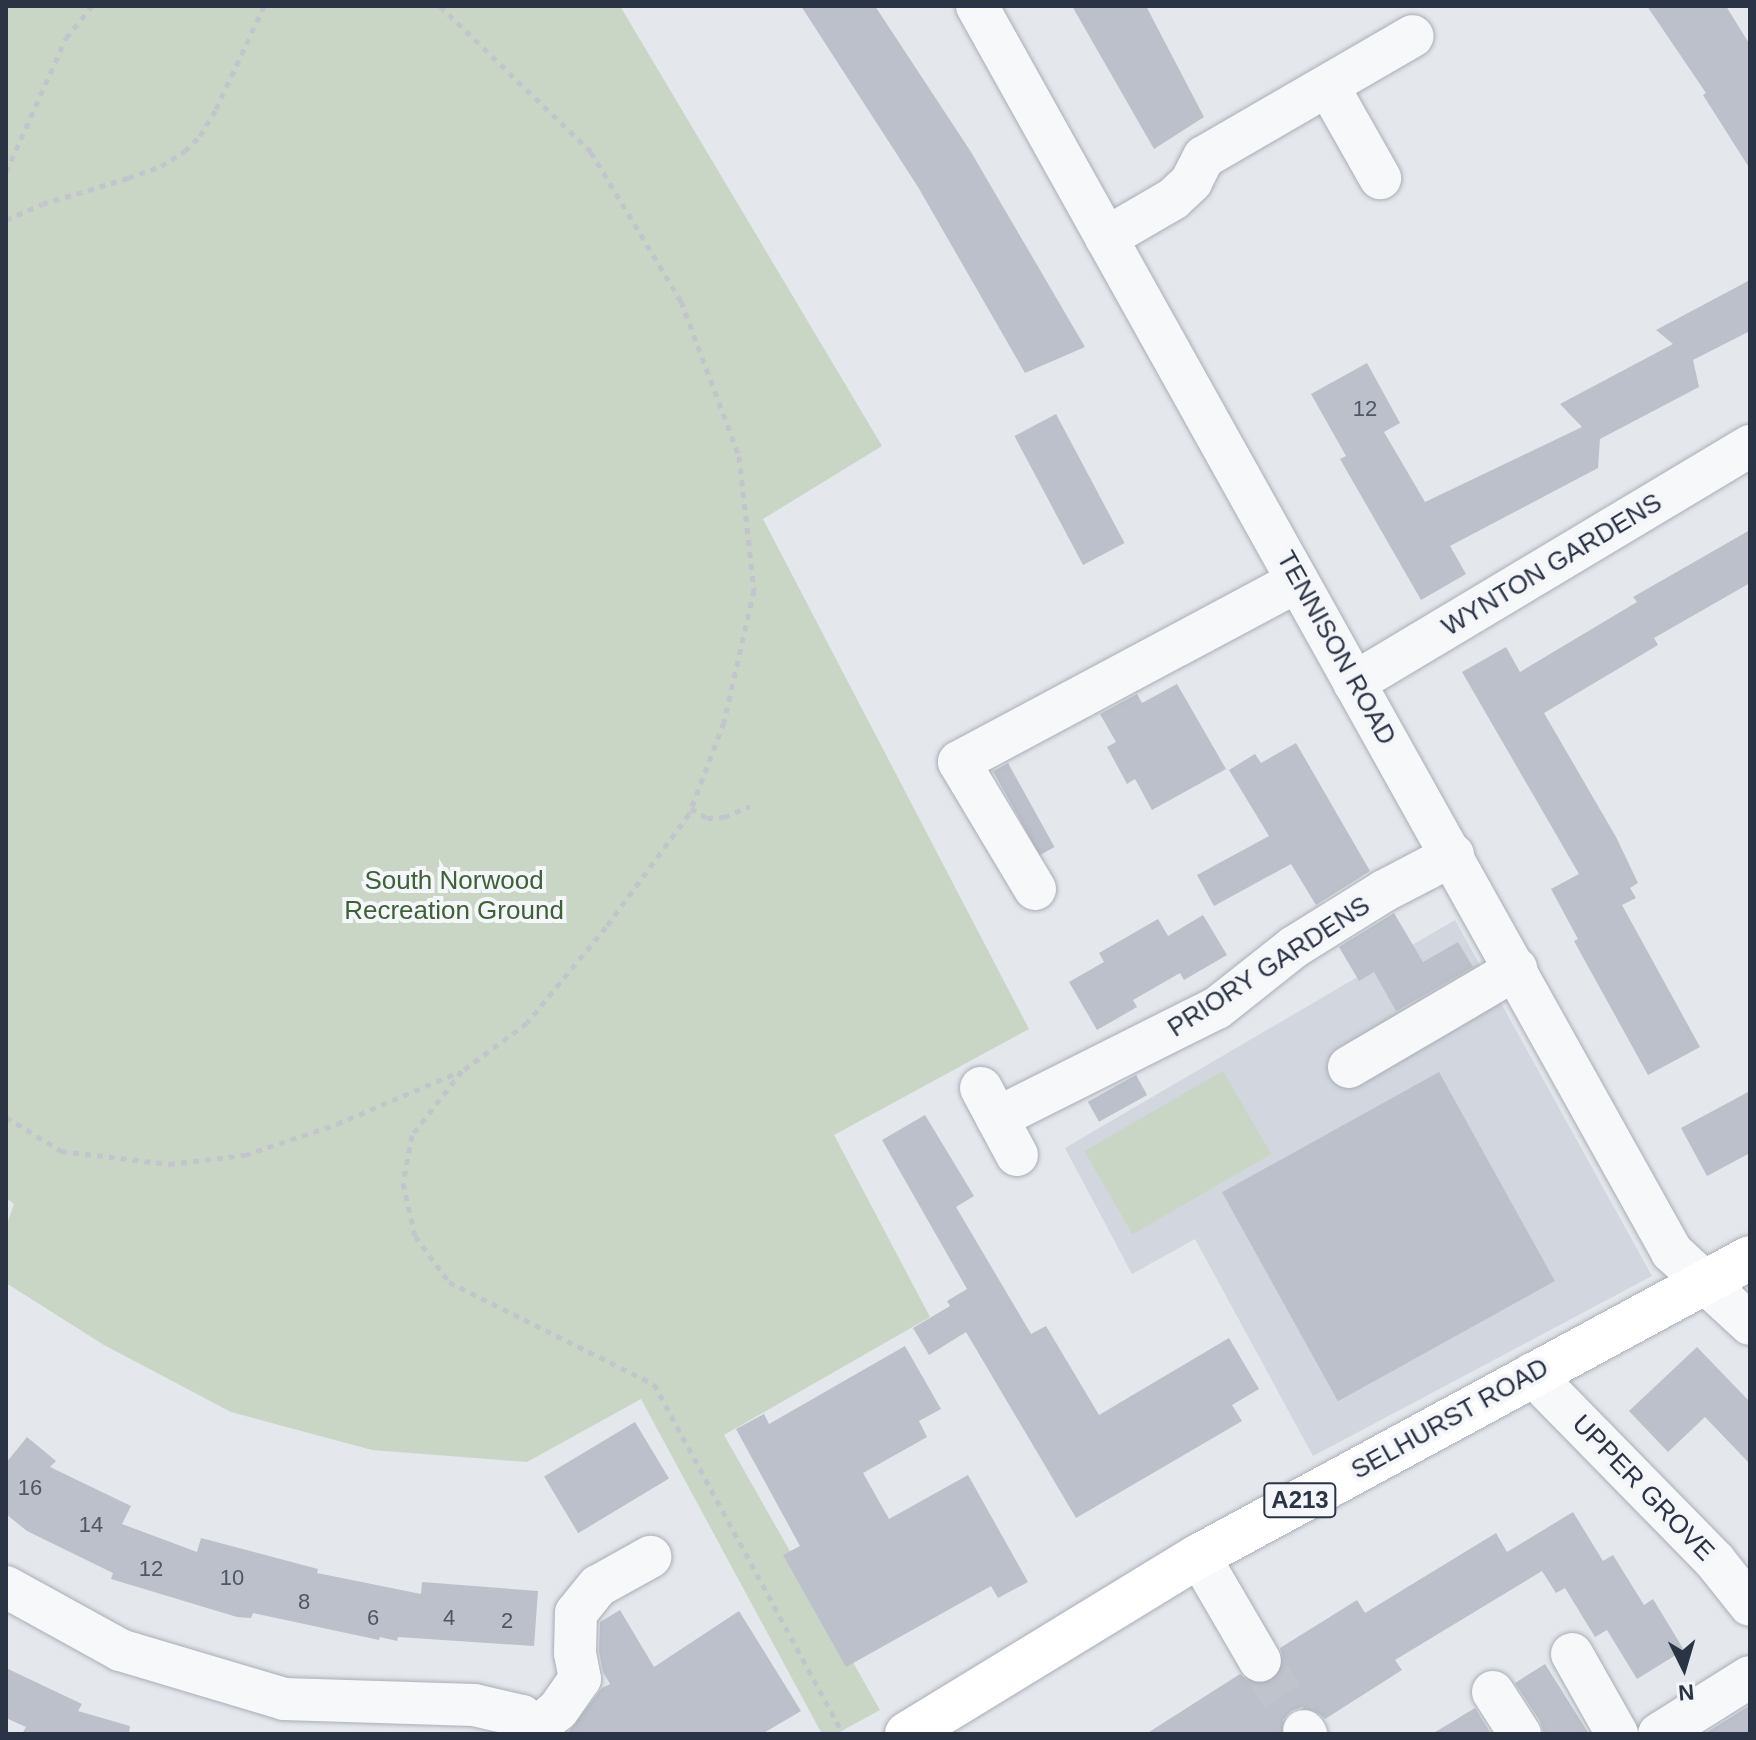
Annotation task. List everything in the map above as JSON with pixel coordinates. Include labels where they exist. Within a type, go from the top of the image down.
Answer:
[{"type":"main road","name":"SELHURST ROAD","points":[[907,1734],[1199,1556],[1750,1258]]},
{"type":"street","name":"TENNISON ROAD","points":[[977,6],[1672,1252],[1750,1324]]},
{"type":"street","points":[[1106,238],[1173,199],[1191,182],[1204,157],[1413,36]]},
{"type":"street","points":[[1328,86],[1380,178]]},
{"type":"street","name":"WYNTON GARDENS","points":[[1354,683],[1750,446]]},
{"type":"street","points":[[1035,889],[959,762],[1298,581]]},
{"type":"street","name":"PRIORY GARDENS","points":[[1017,1155],[989,1103],[1144,1047],[1217,1008],[1294,947],[1384,891],[1453,855]]},
{"type":"street","points":[[1349,1067],[1516,969]]},
{"type":"street","name":"UPPER GROVE","points":[[1532,1374],[1715,1561],[1750,1605]]},
{"type":"street","points":[[1199,1556],[1260,1661]]},
{"type":"street","points":[[6,1587],[120,1650],[284,1699],[412,1719],[474,1705],[522,1716],[538,1732],[580,1679],[575,1653],[576,1613],[598,1586],[650,1557]]},
{"type":"street","points":[[1572,1654],[1617,1734]]},
{"type":"street","points":[[1659,1734],[1750,1677]]},
{"type":"street","points":[[1493,1692],[1520,1734]]},
{"type":"path","points":[[6,172],[66,38],[92,6]]},
{"type":"path","points":[[6,220],[42,204],[161,166],[185,151],[200,136],[216,109],[264,6]]},
{"type":"path","points":[[6,1117],[61,1151],[169,1164],[245,1155],[337,1124],[462,1071],[527,1023],[606,927],[691,808],[724,722],[754,590],[739,456],[681,301],[591,152],[440,6]]},
{"type":"path","points":[[691,808],[707,818],[724,817],[750,806]]},
{"type":"path","points":[[462,1071],[412,1135],[403,1183],[415,1236],[449,1282],[654,1384],[843,1734]]},
{"type":"shaded area","points":[[1455,920],[1652,1276],[1313,1456],[1195,1239],[1132,1274],[1065,1148]]},
{"type":"green space","name":"South Norwood Recreation Ground","points":[[6,6],[620,6],[882,446],[763,519],[1029,1029],[834,1135],[930,1317],[724,1435],[880,1710],[836,1734],[822,1734],[641,1399],[527,1462],[372,1450],[231,1412],[104,1345],[6,1283],[6,1227],[14,1204],[6,1198]]},
{"type":"green space","points":[[1223,1071],[1271,1154],[1132,1234],[1084,1151]]},
{"type":"building","points":[[801,6],[875,6],[971,152],[1085,347],[1025,373],[918,187]]},
{"type":"building","points":[[1072,6],[1146,6],[1204,117],[1154,149]]},
{"type":"building","points":[[1647,6],[1726,6],[1750,45],[1750,169],[1703,95],[1706,93]]},
{"type":"building","points":[[1750,280],[1750,331],[1693,360],[1699,387],[1600,439],[1598,468],[1450,546],[1466,574],[1421,600],[1340,459],[1346,456],[1311,394],[1367,363],[1400,423],[1384,432],[1425,502],[1582,427],[1560,404],[1673,344],[1656,330]]},
{"type":"building","points":[[1056,414],[1125,543],[1083,565],[1015,436]]},
{"type":"building","points":[[1750,530],[1750,583],[1654,638],[1658,645],[1544,713],[1616,837],[1638,883],[1630,888],[1636,898],[1622,905],[1700,1047],[1648,1075],[1574,941],[1578,939],[1551,889],[1579,874],[1462,672],[1506,647],[1520,672],[1637,602],[1633,597]]},
{"type":"building","points":[[1177,684],[1226,769],[1152,810],[1135,779],[1127,784],[1107,747],[1116,742],[1100,714],[1137,694],[1142,703]]},
{"type":"building","points":[[1296,743],[1370,871],[1316,905],[1291,864],[1214,906],[1197,875],[1269,836],[1229,770],[1255,754],[1261,763]]},
{"type":"building","points":[[1008,763],[1055,847],[1040,855],[993,771]]},
{"type":"building","points":[[1394,913],[1423,962],[1458,942],[1473,967],[1396,1011],[1374,972],[1359,981],[1339,947]]},
{"type":"building","points":[[1203,915],[1227,955],[1184,980],[1180,973],[1133,1000],[1137,1007],[1097,1030],[1069,982],[1104,962],[1099,953],[1158,919],[1168,936]]},
{"type":"building","points":[[1439,1072],[1555,1281],[1338,1401],[1222,1192]]},
{"type":"building","points":[[1136,1075],[1147,1095],[1099,1122],[1088,1102]]},
{"type":"building","points":[[1750,1091],[1750,1153],[1707,1176],[1681,1128]]},
{"type":"building","points":[[925,1115],[974,1196],[956,1207],[1031,1334],[1046,1326],[1099,1415],[1229,1338],[1259,1389],[1232,1405],[1242,1421],[1076,1518],[966,1332],[929,1355],[913,1328],[950,1306],[947,1301],[967,1289],[882,1140]]},
{"type":"building","points":[[905,1346],[941,1409],[919,1421],[927,1437],[863,1473],[889,1519],[968,1475],[1028,1582],[998,1598],[991,1586],[846,1667],[783,1555],[800,1546],[736,1429],[764,1414],[769,1424]]},
{"type":"building","points":[[1697,1347],[1750,1402],[1750,1464],[1705,1417],[1668,1452],[1629,1411]]},
{"type":"building","points":[[635,1422],[669,1479],[578,1533],[544,1477]]},
{"type":"building","points":[[27,1437],[56,1461],[50,1467],[131,1506],[122,1524],[197,1552],[201,1538],[318,1569],[317,1573],[421,1594],[422,1582],[538,1591],[534,1646],[398,1637],[397,1641],[380,1637],[379,1640],[253,1613],[251,1618],[237,1617],[111,1579],[113,1573],[27,1531],[6,1514],[6,1463]]},
{"type":"building","points":[[1573,1512],[1603,1561],[1613,1555],[1644,1605],[1653,1599],[1684,1650],[1637,1679],[1607,1630],[1595,1637],[1565,1588],[1556,1593],[1542,1571],[1395,1660],[1402,1670],[1325,1719],[1315,1710],[1302,1707],[1291,1711],[1283,1720],[1280,1734],[1146,1734],[1240,1674],[1249,1682],[1259,1685],[1273,1681],[1281,1672],[1284,1662],[1280,1648],[1357,1600],[1365,1613],[1496,1533],[1507,1552]]},
{"type":"building","points":[[620,1610],[654,1667],[739,1611],[801,1711],[762,1734],[567,1734],[602,1688],[610,1684],[603,1672],[599,1651],[600,1622]]},
{"type":"building","points":[[1545,1664],[1589,1734],[1544,1734],[1540,1721],[1515,1683]]},
{"type":"building","points":[[6,1668],[82,1704],[78,1711],[130,1726],[129,1734],[22,1734],[26,1727],[6,1718]]},
{"type":"building","points":[[1749,1706],[1750,1734],[1704,1734]]},
{"type":"building","points":[[1475,1708],[1491,1734],[1432,1734]]},
{"type":"tunnel","points":[[1260,1661],[1304,1731]]}]
